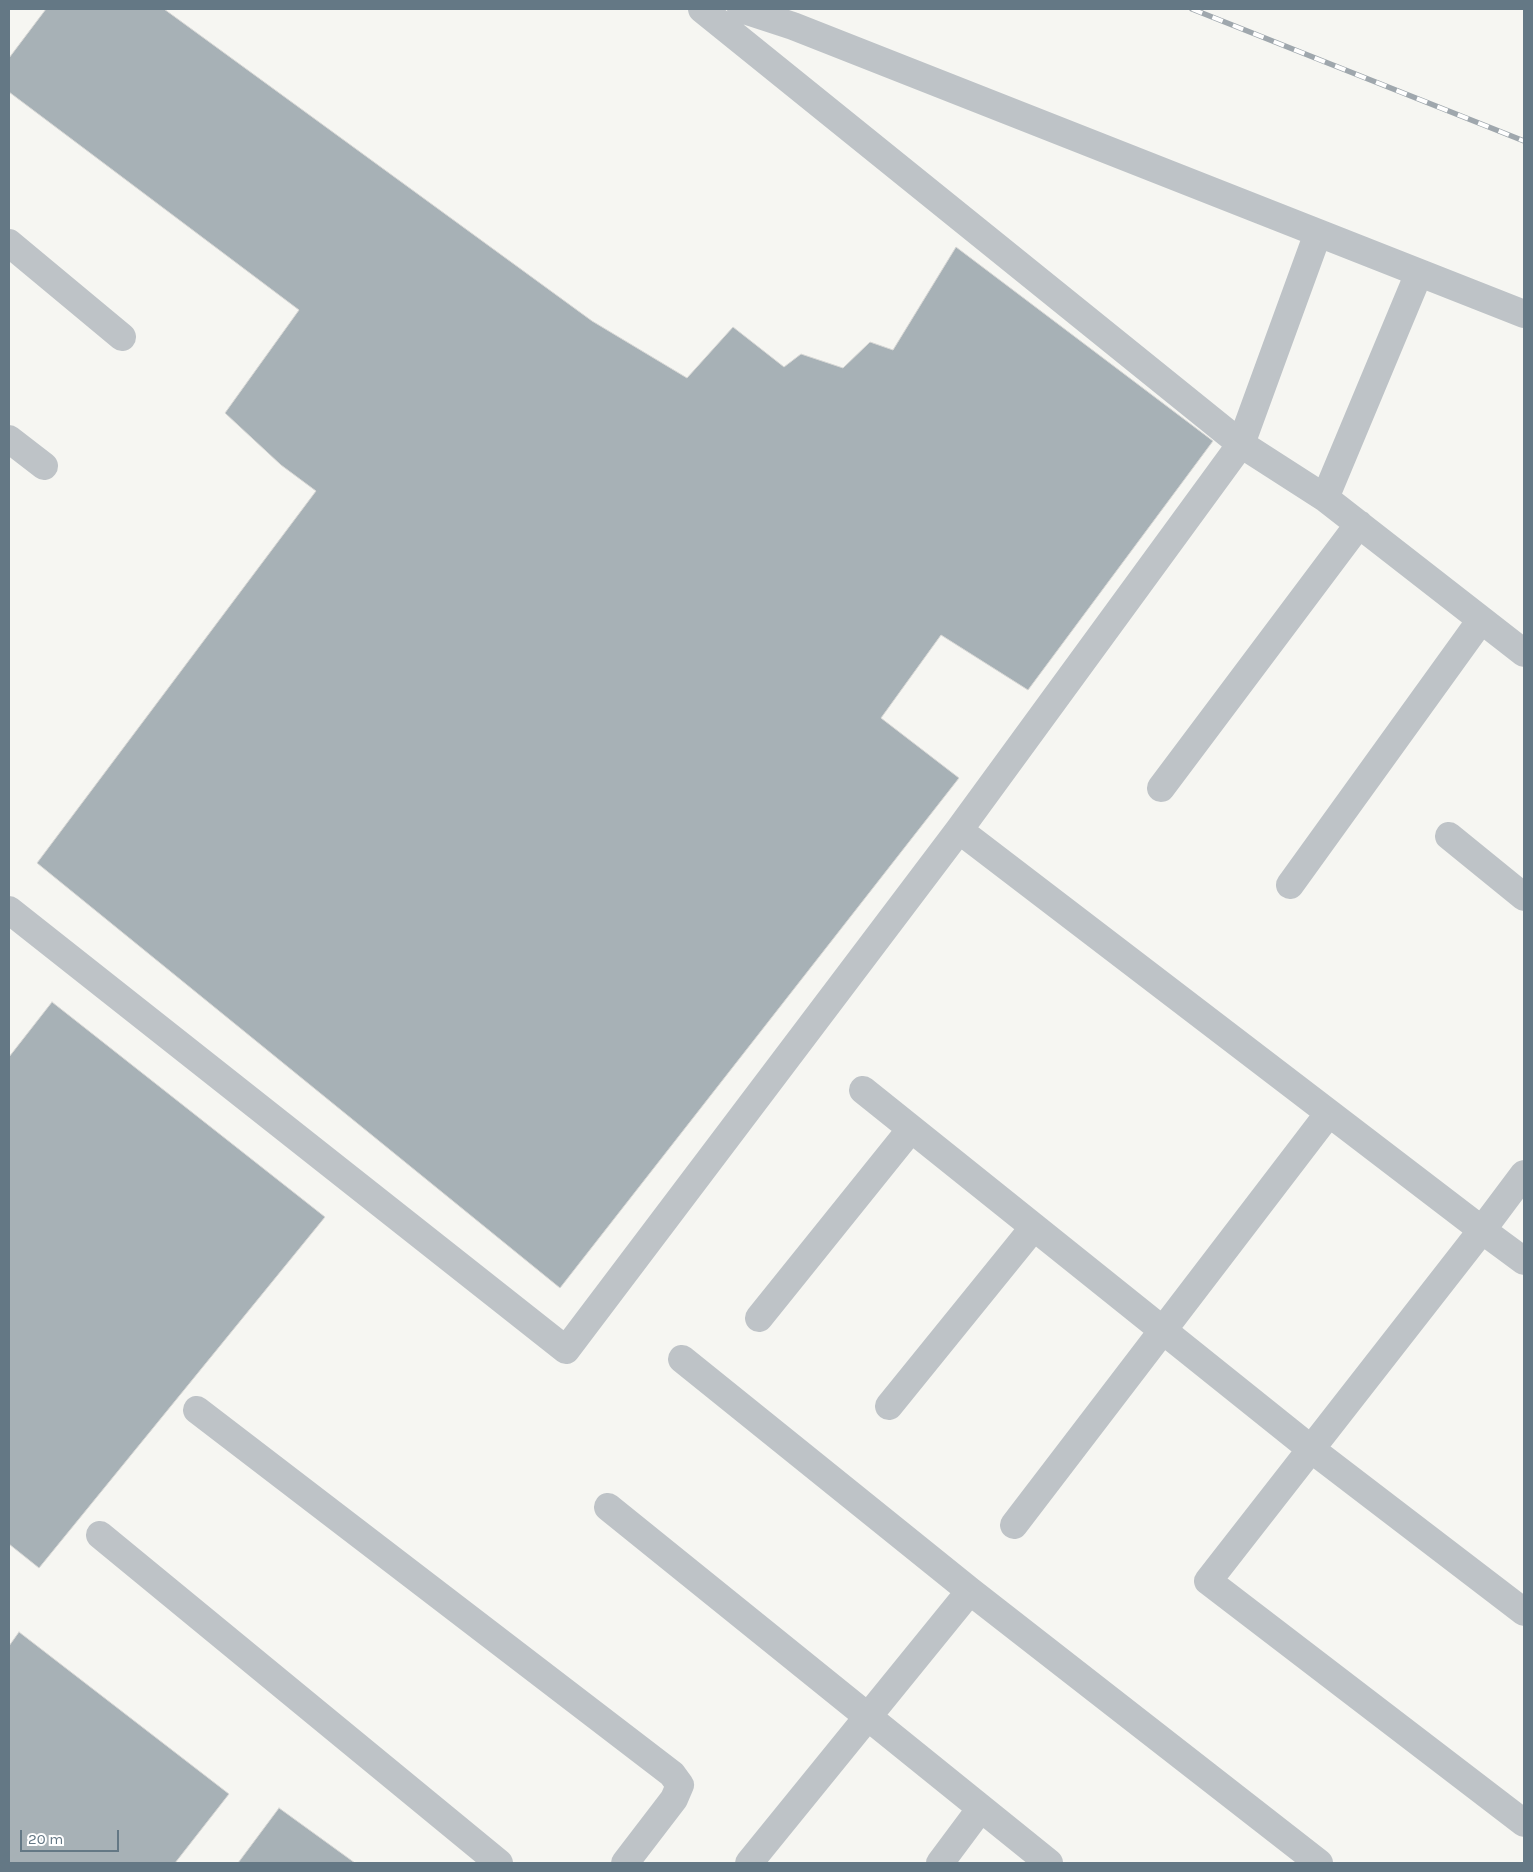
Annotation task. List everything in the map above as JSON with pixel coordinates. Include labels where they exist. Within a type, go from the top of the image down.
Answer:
[{"type":"street","points":[[702,9],[1241,444],[1324,498],[1524,653]]},
{"type":"street","points":[[741,9],[811,33],[1524,314]]},
{"type":"street","points":[[9,910],[566,1350],[959,830],[1241,444],[1318,233]]},
{"type":"street","points":[[9,242],[122,337]]},
{"type":"street","points":[[1324,498],[1419,272]]},
{"type":"street","points":[[9,439],[44,466]]},
{"type":"street","points":[[1161,788],[1359,524]]},
{"type":"street","points":[[1290,885],[1481,620]]},
{"type":"street","points":[[959,830],[1524,1261]]},
{"type":"street","points":[[1449,836],[1524,897]]},
{"type":"street","points":[[863,1090],[1312,1449],[1524,1612]]},
{"type":"street","points":[[1014,1525],[1328,1113]]},
{"type":"street","points":[[760,1318],[911,1129]]},
{"type":"street","points":[[1524,1174],[1208,1581],[1524,1823]]},
{"type":"street","points":[[889,1406],[1034,1227]]},
{"type":"street","points":[[682,1359],[970,1591],[1319,1863]]},
{"type":"street","points":[[197,1410],[672,1774],[680,1785],[674,1799],[625,1863]]},
{"type":"street","points":[[608,1507],[1049,1863]]},
{"type":"street","points":[[100,1535],[498,1863]]},
{"type":"street","points":[[749,1863],[970,1591]]},
{"type":"street","points":[[940,1863],[981,1808]]},
{"type":"building","points":[[46,9],[164,9],[592,321],[687,378],[733,327],[784,367],[801,354],[843,368],[870,342],[893,350],[956,247],[1213,441],[1028,690],[941,635],[881,718],[959,778],[560,1288],[37,863],[316,491],[281,465],[225,413],[299,310],[9,92],[9,58]]},
{"type":"building","points":[[52,1002],[325,1217],[39,1568],[9,1544],[9,1057]]},
{"type":"building","points":[[19,1632],[229,1794],[175,1863],[9,1863],[9,1646]]},
{"type":"building","points":[[279,1808],[355,1863],[238,1863]]},
{"type":"railway","points":[[1192,9],[1524,141]]}]
